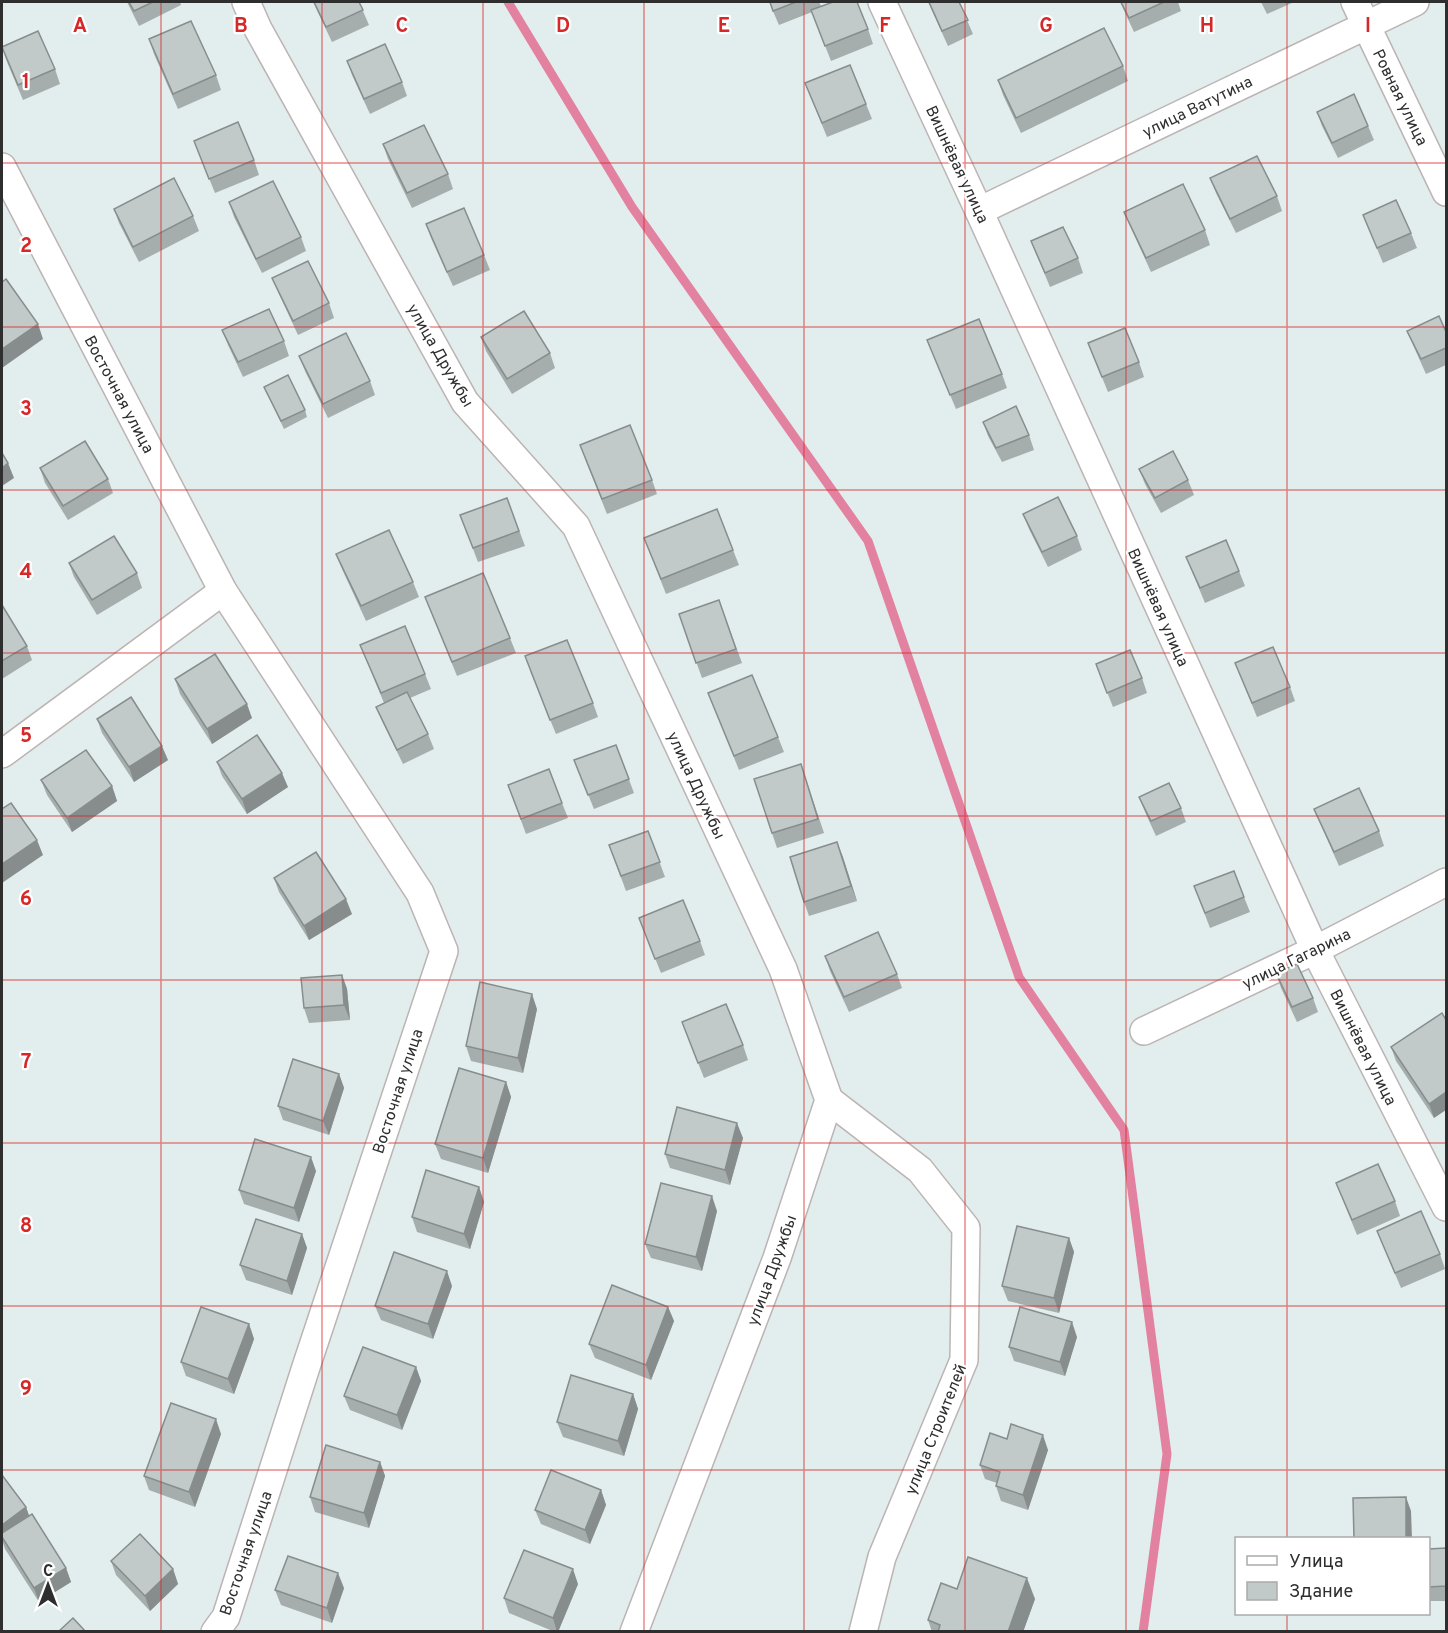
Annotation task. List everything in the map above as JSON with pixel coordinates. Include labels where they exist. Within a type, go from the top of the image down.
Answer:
[{"type":"street","name":"улица Дружбы","points":[[246,2],[264,39],[465,402],[576,526],[783,969],[829,1100],[777,1258],[634,1632]]},
{"type":"street","name":"Вишнёвая улица","points":[[882,2],[1315,950],[1446,1207]]},
{"type":"street","name":"улица Ватутина","points":[[979,211],[1361,13],[1415,2]]},
{"type":"street","name":"Ровная улица","points":[[1361,13],[1446,192]]},
{"type":"street","name":"Восточная улица","points":[[2,167],[10,206],[223,591],[420,893],[444,951],[313,1344],[226,1617],[214,1632]]},
{"type":"street","points":[[2,754],[223,591]]},
{"type":"street","name":"улица Гагарина","points":[[1144,1031],[1315,950],[1446,882]]},
{"type":"street","name":"улица Строителей","points":[[829,1100],[920,1170],[966,1227],[964,1360],[882,1557],[862,1632]]},
{"type":"building","points":[[129,2],[153,2],[134,11]]},
{"type":"building","points":[[314,2],[359,2],[363,10],[326,27]]},
{"type":"building","points":[[770,2],[796,2],[773,11]]},
{"type":"building","points":[[833,2],[857,2],[868,29],[825,46],[811,10]]},
{"type":"building","points":[[929,2],[959,2],[968,20],[942,31]]},
{"type":"building","points":[[1121,2],[1164,2],[1129,18]]},
{"type":"building","points":[[191,21],[216,75],[173,94],[149,39]]},
{"type":"building","points":[[1104,28],[1123,66],[1016,118],[998,80]]},
{"type":"building","points":[[38,31],[55,69],[18,85],[2,47]]},
{"type":"building","points":[[385,44],[402,82],[364,99],[347,61]]},
{"type":"building","points":[[850,65],[866,104],[822,123],[805,83]]},
{"type":"building","points":[[1354,94],[1368,126],[1332,143],[1317,112]]},
{"type":"building","points":[[238,122],[254,160],[209,179],[194,141]]},
{"type":"building","points":[[424,125],[448,174],[407,193],[383,144]]},
{"type":"building","points":[[1257,156],[1277,196],[1230,219],[1210,178]]},
{"type":"building","points":[[174,178],[193,216],[133,247],[114,209]]},
{"type":"building","points":[[273,181],[301,237],[256,259],[229,202]]},
{"type":"building","points":[[1183,184],[1205,230],[1146,258],[1124,212]]},
{"type":"building","points":[[1396,200],[1411,233],[1377,248],[1363,215]]},
{"type":"building","points":[[464,208],[484,255],[447,272],[426,224]]},
{"type":"building","points":[[1063,227],[1078,258],[1045,273],[1031,241]]},
{"type":"building","points":[[308,261],[329,303],[293,321],[272,278]]},
{"type":"building","points":[[6,279],[38,324],[2,349],[2,282]]},
{"type":"building","points":[[269,309],[284,341],[238,362],[222,330]]},
{"type":"building","points":[[524,311],[550,353],[507,379],[481,337]]},
{"type":"building","points":[[1439,316],[1446,332],[1446,348],[1421,359],[1407,331]]},
{"type":"building","points":[[979,319],[1002,374],[950,395],[927,340]]},
{"type":"building","points":[[1125,328],[1139,362],[1102,377],[1088,343]]},
{"type":"building","points":[[346,333],[370,381],[323,404],[299,356]]},
{"type":"building","points":[[288,375],[305,410],[281,421],[264,387]]},
{"type":"building","points":[[1016,406],[1029,435],[996,448],[983,422]]},
{"type":"building","points":[[630,425],[652,480],[602,499],[580,445]]},
{"type":"building","points":[[85,441],[108,479],[63,506],[40,468]]},
{"type":"building","points":[[1173,451],[1188,480],[1155,498],[1139,469]]},
{"type":"building","points":[[2,453],[8,463],[2,468]]},
{"type":"building","points":[[1058,497],[1077,536],[1042,552],[1023,514]]},
{"type":"building","points":[[507,498],[519,531],[473,548],[460,515]]},
{"type":"building","points":[[717,509],[733,550],[661,579],[644,538]]},
{"type":"building","points":[[389,530],[413,582],[361,606],[336,554]]},
{"type":"building","points":[[114,536],[137,573],[92,600],[69,563]]},
{"type":"building","points":[[1226,540],[1239,571],[1200,588],[1186,557]]},
{"type":"building","points":[[483,573],[510,638],[452,662],[425,597]]},
{"type":"building","points":[[719,600],[736,649],[696,663],[679,614]]},
{"type":"building","points":[[2,605],[27,646],[2,661]]},
{"type":"building","points":[[405,626],[425,674],[381,693],[360,645]]},
{"type":"building","points":[[567,640],[593,703],[550,720],[525,656]]},
{"type":"building","points":[[1273,647],[1290,687],[1252,703],[1235,663]]},
{"type":"building","points":[[1130,650],[1142,678],[1107,693],[1096,664]]},
{"type":"building","points":[[215,654],[247,704],[207,729],[175,679]]},
{"type":"building","points":[[752,675],[778,737],[734,756],[708,693]]},
{"type":"building","points":[[407,692],[428,734],[397,750],[376,707]]},
{"type":"building","points":[[131,697],[162,746],[129,767],[97,719]]},
{"type":"building","points":[[257,735],[282,773],[242,799],[217,762]]},
{"type":"building","points":[[616,745],[629,779],[588,795],[574,760]]},
{"type":"building","points":[[86,750],[112,786],[67,818],[41,780]]},
{"type":"building","points":[[801,764],[818,819],[772,833],[754,779]]},
{"type":"building","points":[[549,769],[562,803],[521,819],[508,785]]},
{"type":"building","points":[[1169,783],[1181,808],[1151,821],[1139,797]]},
{"type":"building","points":[[1359,788],[1379,831],[1334,852],[1314,809]]},
{"type":"building","points":[[11,803],[37,840],[2,864],[2,809]]},
{"type":"building","points":[[648,831],[660,862],[621,876],[609,845]]},
{"type":"building","points":[[837,842],[851,886],[804,902],[790,857]]},
{"type":"building","points":[[316,852],[346,899],[304,926],[274,878]]},
{"type":"building","points":[[1234,871],[1244,897],[1205,913],[1194,886]]},
{"type":"building","points":[[683,900],[700,941],[655,959],[639,918]]},
{"type":"building","points":[[878,932],[897,974],[844,997],[825,956]]},
{"type":"building","points":[[1297,964],[1313,998],[1292,1007],[1276,973]]},
{"type":"building","points":[[342,975],[344,1005],[304,1008],[301,978]]},
{"type":"building","points":[[480,982],[532,994],[518,1058],[466,1046]]},
{"type":"building","points":[[726,1004],[743,1045],[698,1063],[682,1022]]},
{"type":"building","points":[[1442,1013],[1446,1020],[1446,1092],[1429,1104],[1391,1047]]},
{"type":"building","points":[[293,1059],[339,1074],[323,1121],[278,1106]]},
{"type":"building","points":[[459,1068],[506,1082],[483,1158],[435,1144]]},
{"type":"building","points":[[677,1107],[737,1123],[725,1170],[665,1154]]},
{"type":"building","points":[[255,1139],[311,1157],[294,1208],[239,1190]]},
{"type":"building","points":[[1378,1164],[1395,1201],[1352,1220],[1336,1183]]},
{"type":"building","points":[[426,1170],[479,1187],[464,1234],[412,1217]]},
{"type":"building","points":[[661,1183],[712,1196],[696,1257],[645,1244]]},
{"type":"building","points":[[1421,1211],[1440,1254],[1395,1273],[1377,1231]]},
{"type":"building","points":[[256,1219],[302,1234],[287,1281],[240,1265]]},
{"type":"building","points":[[1017,1226],[1069,1238],[1054,1298],[1002,1286]]},
{"type":"building","points":[[394,1252],[447,1271],[428,1324],[375,1306]]},
{"type":"building","points":[[612,1285],[668,1307],[646,1365],[589,1344]]},
{"type":"building","points":[[201,1307],[249,1324],[228,1379],[181,1362]]},
{"type":"building","points":[[1020,1307],[1072,1322],[1060,1362],[1009,1347]]},
{"type":"building","points":[[363,1347],[416,1367],[397,1415],[344,1396]]},
{"type":"building","points":[[571,1375],[633,1394],[618,1441],[557,1422]]},
{"type":"building","points":[[171,1403],[216,1419],[189,1492],[144,1476]]},
{"type":"building","points":[[1011,1424],[1043,1435],[1023,1495],[996,1486],[1000,1472],[980,1465],[990,1433],[1007,1439]]},
{"type":"building","points":[[326,1445],[380,1462],[364,1513],[310,1497]]},
{"type":"building","points":[[551,1470],[601,1490],[585,1530],[535,1510]]},
{"type":"building","points":[[2,1475],[26,1507],[2,1525]]},
{"type":"building","points":[[1406,1497],[1406,1537],[1354,1537],[1353,1498]]},
{"type":"building","points":[[32,1514],[66,1568],[34,1588],[2,1537],[2,1533]]},
{"type":"building","points":[[140,1534],[173,1569],[145,1596],[111,1561]]},
{"type":"building","points":[[1446,1548],[1446,1586],[1430,1587],[1430,1549]]},
{"type":"building","points":[[524,1550],[573,1569],[553,1618],[504,1598]]},
{"type":"building","points":[[288,1556],[338,1573],[327,1608],[275,1590]]},
{"type":"building","points":[[968,1557],[1027,1578],[1008,1632],[938,1632],[940,1625],[928,1620],[941,1583],[957,1589]]},
{"type":"building","points":[[73,1618],[86,1632],[58,1632]]},
{"type":"waterway","points":[[508,2],[632,207],[868,541],[1019,977],[1124,1130],[1167,1454],[1143,1632]]}]
